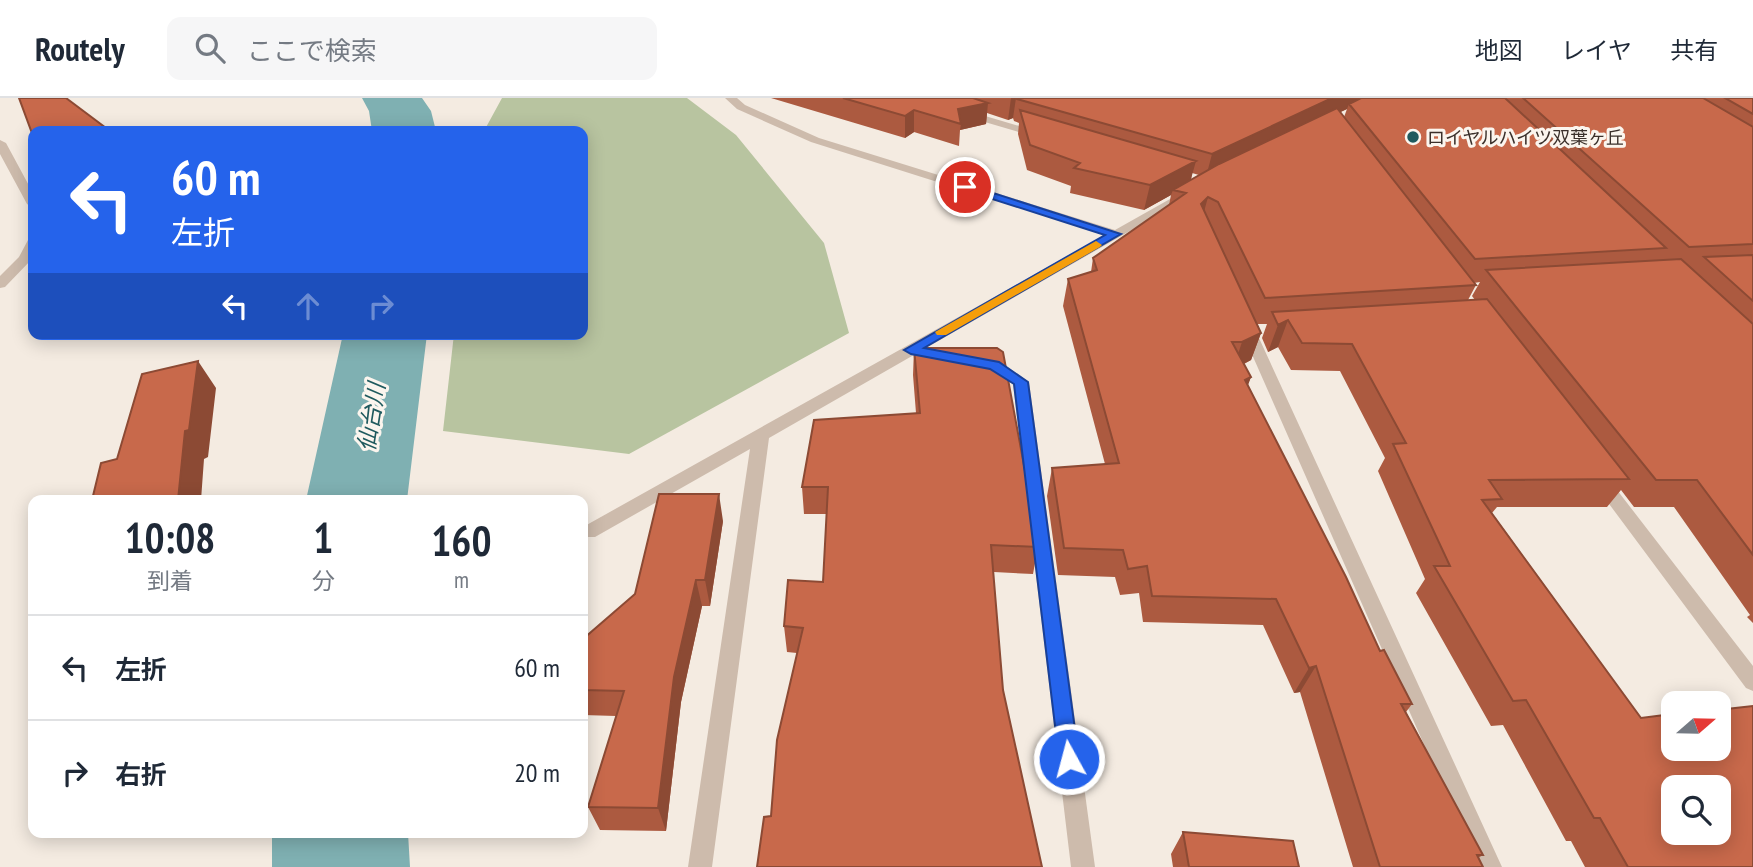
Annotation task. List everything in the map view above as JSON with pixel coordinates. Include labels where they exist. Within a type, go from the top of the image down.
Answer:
[{"type":"street","points":[[730,98],[741,107],[815,140],[1115,234]]},
{"type":"street","points":[[952,109],[1055,139]]},
{"type":"street","points":[[0,143],[28,195]]},
{"type":"street","points":[[589,532],[1208,184]]},
{"type":"street","points":[[0,284],[28,253]]},
{"type":"street","points":[[1239,309],[1256,332],[1490,867]]},
{"type":"street","points":[[911,350],[947,356]]},
{"type":"street","points":[[971,361],[995,365],[1021,382],[1083,867]]},
{"type":"street","points":[[700,867],[761,434]]},
{"type":"street","points":[[1595,473],[1753,682]]},
{"type":"green space","points":[[502,98],[687,98],[736,135],[824,243],[849,333],[629,454],[443,431],[453,340],[588,340],[588,126],[487,126]]},
{"type":"building","points":[[19,98],[66,98],[103,126],[29,126]]},
{"type":"building","points":[[843,98],[973,98],[988,103],[958,109],[961,124],[914,110],[905,116]]},
{"type":"building","points":[[1016,98],[1332,98],[1212,154]]},
{"type":"building","points":[[1361,98],[1505,98],[1666,248],[1475,259],[1349,104]]},
{"type":"building","points":[[1523,98],[1703,98],[1753,127],[1753,244],[1689,247]]},
{"type":"building","points":[[1725,98],[1753,98],[1753,114]]},
{"type":"building","points":[[1337,108],[1476,285],[1265,298],[1218,202],[1208,197],[1201,204],[1261,333],[1242,342],[1232,342],[1251,377],[1245,380],[1346,577],[1380,651],[1384,650],[1412,704],[1401,704],[1483,855],[1477,855],[1483,867],[1380,867],[1316,666],[1309,668],[1276,599],[1152,596],[1147,566],[1128,569],[1123,550],[1064,548],[1052,468],[1119,463],[1068,279],[1097,270],[1093,258],[1186,193],[1173,190],[1219,164]]},
{"type":"building","points":[[1020,110],[1196,161],[1150,185],[1074,168],[1080,163],[1030,145]]},
{"type":"building","points":[[1753,255],[1753,301],[1704,257]]},
{"type":"building","points":[[1681,259],[1753,324],[1753,555],[1697,480],[1656,480],[1486,270]]},
{"type":"building","points":[[1487,299],[1629,479],[1489,480],[1502,499],[1482,500],[1641,718],[1661,716],[1661,761],[1731,761],[1731,709],[1753,706],[1753,867],[1628,867],[1600,818],[1594,818],[1526,700],[1513,701],[1434,566],[1450,566],[1393,444],[1406,443],[1352,344],[1302,343],[1288,320],[1278,325],[1272,312]]},
{"type":"building","points":[[914,348],[997,348],[1003,352],[1025,471],[1028,470],[1038,547],[991,545],[1003,690],[1042,867],[757,867],[764,817],[771,816],[777,740],[803,628],[784,626],[788,580],[823,582],[828,487],[802,487],[814,420],[920,413]]},
{"type":"building","points":[[198,361],[189,430],[185,431],[179,495],[93,495],[101,463],[117,459],[142,374]]},
{"type":"building","points":[[659,494],[719,494],[705,580],[696,580],[674,677],[658,808],[588,807],[624,691],[588,690],[588,635],[635,594]]},
{"type":"building","points":[[1183,832],[1293,841],[1299,867],[1189,867]]},
{"type":"waterway","name":"仙台川","points":[[392,98],[400,111],[403,126]]},
{"type":"waterway","name":"仙台川","points":[[358,495],[384,340]]},
{"type":"waterway","name":"仙台川","points":[[340,838],[341,867]]},
{"type":"slow traffic","points":[[941,332],[1096,245]]},
{"type":"place","name":"ロイヤルハイツ双葉ヶ丘","points":[[1413,137]]},
{"type":"route","points":[[965,187],[1115,234],[911,350],[995,365],[1021,382],[1069,759]]}]
